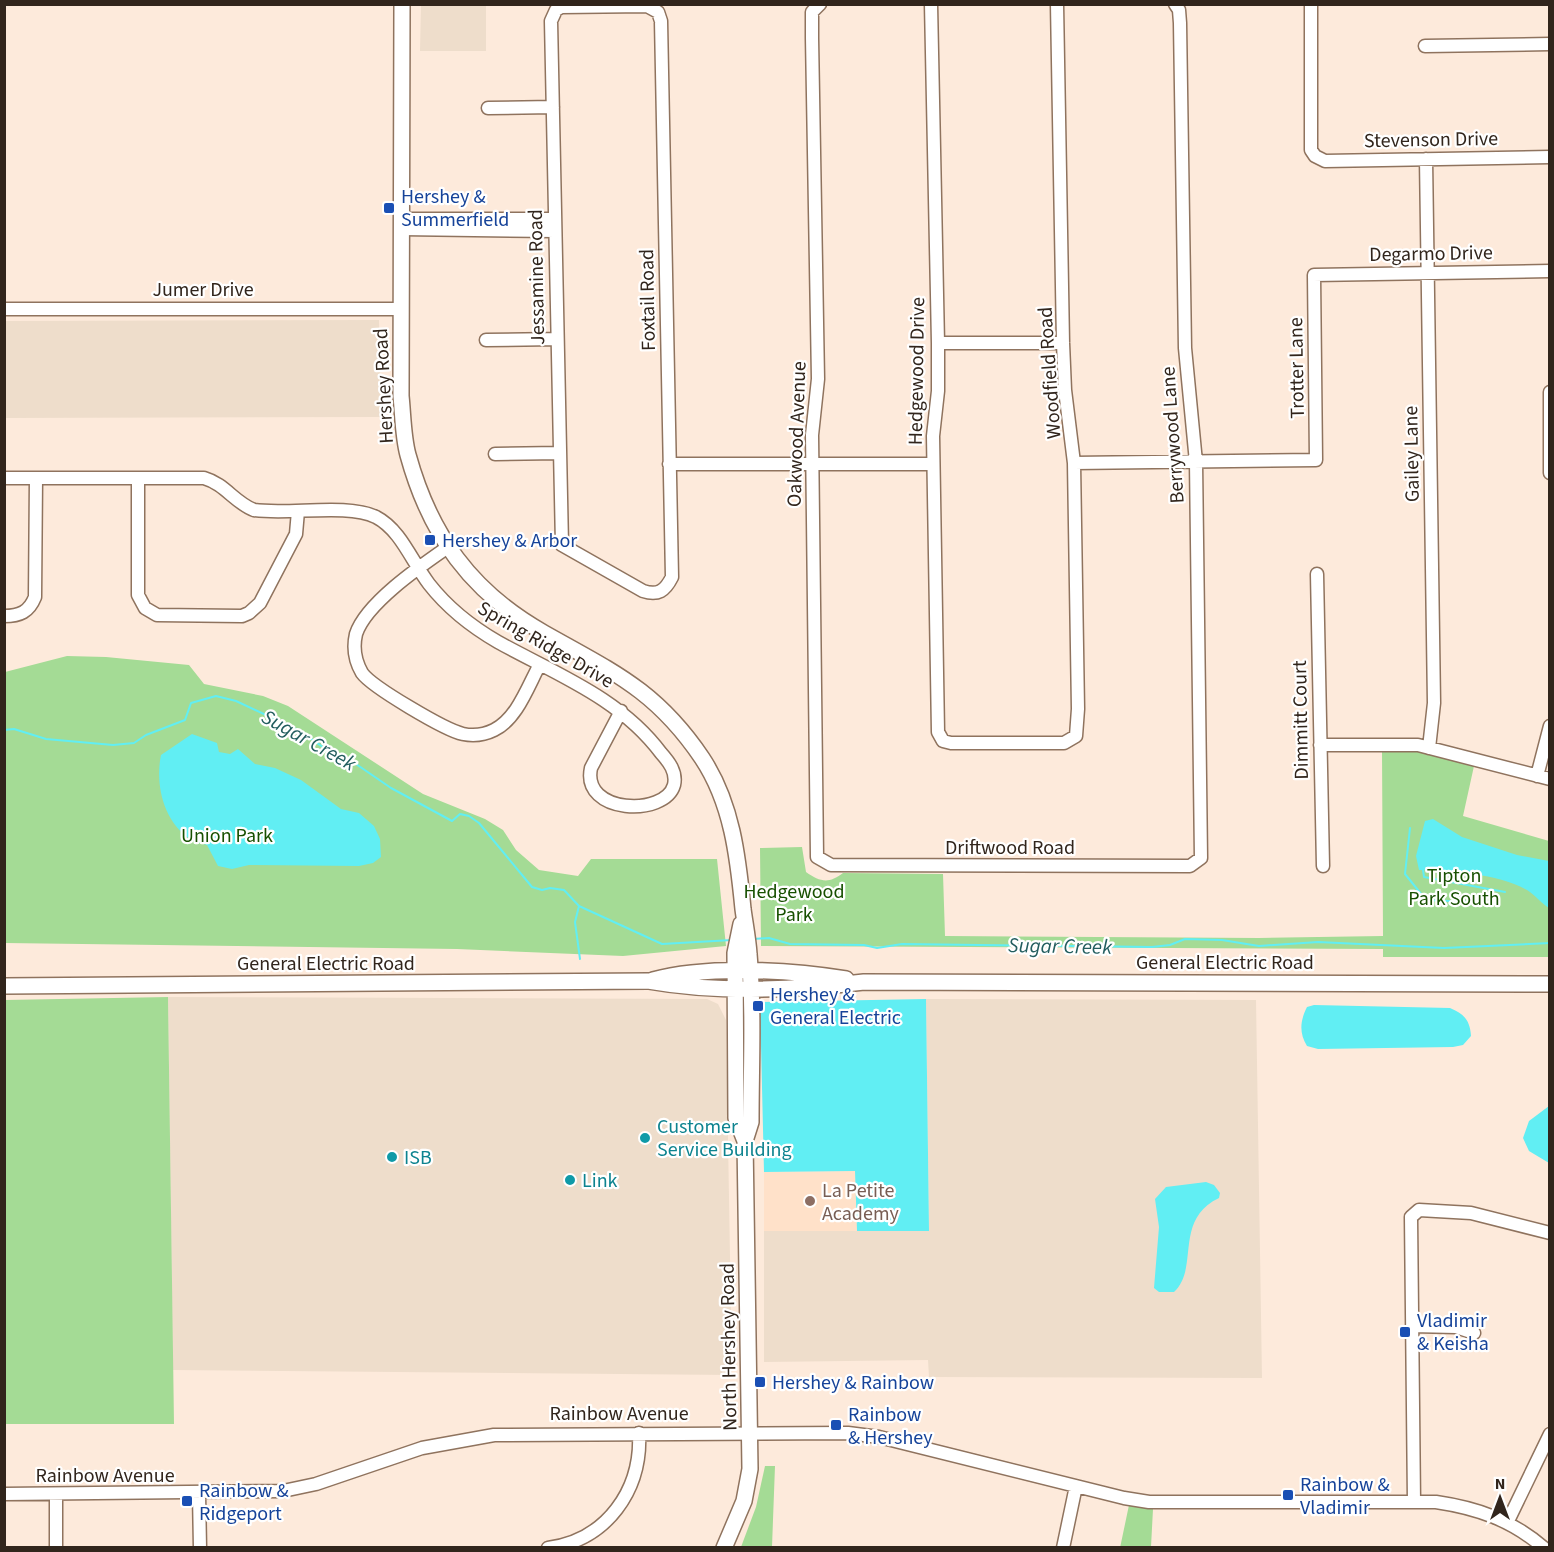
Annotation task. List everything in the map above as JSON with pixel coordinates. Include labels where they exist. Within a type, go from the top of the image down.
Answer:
[{"type":"main road","name":"Hershey Road","points":[[402,4],[401,396],[407,453],[426,506],[448,547],[466,573],[504,608],[634,684],[667,713],[703,759],[727,808],[738,854],[744,913],[743,980]]},
{"type":"main road","name":"General Electric Road","points":[[4,986],[648,981],[681,972],[819,987],[864,982],[1550,984]]},
{"type":"main road","name":"North Hershey Road","points":[[724,1548],[744,1501],[750,1469],[745,1141],[751,1122],[743,980]]},
{"type":"street","name":"Hedgewood Drive","points":[[931,4],[938,343],[933,464],[937,714],[941,738]]},
{"type":"street","name":"Woodfield Road","points":[[941,738],[951,743],[1064,743],[1075,738],[1078,709],[1074,463],[1065,390],[1063,343],[1057,4]]},
{"type":"street","name":"Stevenson Drive","points":[[1311,4],[1311,150],[1315,156],[1325,161],[1550,157]]},
{"type":"street","name":"Berrywood Lane","points":[[1175,5],[1180,23],[1186,370],[1193,412],[1196,462],[1202,844],[1198,862]]},
{"type":"street","name":"Jessamine Road","points":[[658,12],[646,6],[569,6],[556,10],[551,21],[562,545],[643,591],[653,594],[668,586]]},
{"type":"street","name":"Oakwood Avenue","points":[[818,6],[812,12],[818,379],[812,435],[812,464],[817,857],[822,862]]},
{"type":"street","name":"Foxtail Road","points":[[658,12],[662,21],[672,577],[668,586]]},
{"type":"street","points":[[1425,46],[1550,45]]},
{"type":"street","points":[[488,108],[553,107]]},
{"type":"street","name":"Gailey Lane","points":[[1426,159],[1434,703],[1434,725],[1429,748]]},
{"type":"street","points":[[401,224],[555,225]]},
{"type":"street","name":"Degarmo Drive","points":[[1314,275],[1550,271]]},
{"type":"street","name":"Trotter Lane","points":[[1196,462],[1316,460],[1314,275]]},
{"type":"street","name":"Jumer Drive","points":[[4,309],[401,309]]},
{"type":"street","points":[[486,340],[557,339]]},
{"type":"street","points":[[938,343],[1063,343]]},
{"type":"street","points":[[1550,392],[1550,473]]},
{"type":"street","points":[[495,454],[559,453]]},
{"type":"street","points":[[1074,463],[1196,462]]},
{"type":"street","points":[[669,464],[933,464]]},
{"type":"street","name":"Spring Ridge Drive","points":[[4,478],[204,478],[221,485],[241,504],[254,510],[357,512],[376,517],[393,530],[418,568],[462,617],[496,641],[596,694],[621,711],[655,744],[674,771],[673,787],[665,799],[658,803],[612,803],[597,796],[590,783],[591,768],[621,711]]},
{"type":"street","points":[[4,616],[22,614],[35,597],[36,478]]},
{"type":"street","points":[[138,478],[138,595],[144,608],[157,615],[242,616],[255,609],[296,534],[298,511]]},
{"type":"street","points":[[448,547],[403,579],[359,626],[354,646],[355,656],[369,681],[455,732],[482,734],[501,726],[508,719],[540,664]]},
{"type":"street","name":"Dimmitt Court","points":[[1317,574],[1323,866]]},
{"type":"street","points":[[1537,776],[1550,726]]},
{"type":"street","points":[[1320,745],[1405,743],[1550,779]]},
{"type":"street","name":"Driftwood Road","points":[[822,862],[831,865],[1044,867],[1190,866],[1198,862]]},
{"type":"street","points":[[1414,1502],[1411,1222],[1414,1214],[1425,1210],[1471,1212],[1550,1233]]},
{"type":"street","points":[[1412,1326],[1456,1326],[1474,1333]]},
{"type":"street","name":"Rainbow Avenue","points":[[4,1494],[199,1494],[283,1491],[316,1484],[396,1456],[464,1439],[534,1433],[862,1434],[1149,1502],[1414,1502],[1467,1506],[1508,1521],[1544,1548]]},
{"type":"street","points":[[548,1548],[568,1543],[594,1531],[620,1507],[630,1490],[637,1467],[639,1433]]},
{"type":"street","points":[[1508,1521],[1550,1434]]},
{"type":"street","points":[[1064,1548],[1076,1486]]},
{"type":"street","points":[[56,1494],[56,1548]]},
{"type":"street","points":[[199,1494],[200,1548]]},
{"type":"shaded area","points":[[421,5],[486,5],[486,51],[420,51]]},
{"type":"shaded area","points":[[379,320],[381,417],[5,418],[5,321]]},
{"type":"shaded area","points":[[168,997],[707,999],[718,1004],[726,1020],[732,1375],[173,1370]]},
{"type":"shaded area","points":[[926,999],[1256,1000],[1262,1378],[929,1377],[928,1360],[764,1362],[764,1231],[929,1231]]},
{"type":"shaded area","name":"La Petite Academy","points":[[856,1171],[857,1231],[764,1231],[764,1172]]},
{"type":"green space","name":"Union Park","points":[[67,656],[106,657],[189,665],[204,684],[263,696],[288,706],[423,794],[485,819],[503,830],[516,850],[539,870],[578,876],[591,859],[717,859],[726,946],[623,956],[457,949],[5,943],[5,672]]},
{"type":"green space","points":[[1382,750],[1415,750],[1474,766],[1463,816],[1549,841],[1549,957],[1383,957],[1383,949],[761,946],[760,848],[802,847],[806,872],[820,880],[833,879],[843,873],[943,874],[945,936],[1259,938],[1383,936]]},
{"type":"green space","points":[[168,997],[174,1424],[5,1424],[5,1000]]},
{"type":"green space","points":[[765,1466],[775,1466],[772,1547],[741,1547],[756,1507]]},
{"type":"green space","points":[[1129,1505],[1153,1509],[1151,1547],[1120,1548]]},
{"type":"water","points":[[192,734],[217,743],[219,752],[230,754],[238,749],[255,764],[275,768],[301,780],[341,809],[359,813],[374,826],[380,839],[381,857],[373,863],[359,866],[249,865],[232,869],[218,866],[207,845],[190,839],[173,822],[160,790],[161,755]]},
{"type":"water","points":[[1433,819],[1462,837],[1517,855],[1549,861],[1549,908],[1527,890],[1502,880],[1474,874],[1419,870],[1416,856],[1425,821]]},
{"type":"water","points":[[926,999],[929,1231],[857,1231],[855,1171],[764,1172],[760,1002]]},
{"type":"water","points":[[1314,1005],[1450,1008],[1465,1018],[1471,1036],[1463,1045],[1453,1047],[1318,1049],[1307,1046],[1302,1032],[1303,1017],[1307,1007]]},
{"type":"water","points":[[1549,1106],[1549,1163],[1529,1151],[1523,1138],[1529,1121]]},
{"type":"water","points":[[1206,1182],[1214,1185],[1220,1193],[1219,1198],[1205,1207],[1196,1219],[1191,1231],[1186,1270],[1182,1282],[1174,1292],[1159,1292],[1154,1288],[1159,1227],[1155,1199],[1166,1187]]},
{"type":"waterway","name":"Sugar Creek","points":[[4,730],[14,729],[46,739],[113,745],[134,743],[146,735],[185,720],[191,703],[216,696],[236,701],[300,731],[327,750],[353,762],[391,788],[452,821],[460,814],[469,816],[479,823],[532,887],[542,890],[550,888],[564,890],[579,906],[662,944],[732,940]]},
{"type":"waterway","points":[[1410,828],[1405,874],[1426,900],[1494,903]]},
{"type":"waterway","points":[[1423,870],[1424,877],[1505,892]]},
{"type":"waterway","name":"Sugar Creek","points":[[579,906],[575,922],[580,959]]},
{"type":"waterway","name":"Sugar Creek","points":[[753,939],[769,938],[790,944],[864,945],[877,948],[902,944],[1152,947],[1170,945],[1185,939],[1222,940],[1259,946],[1318,942],[1444,948],[1550,943]]},
{"type":"place","name":"Hershey & Summerfield","points":[[389,208]]},
{"type":"place","name":"Hershey & Arbor","points":[[430,540]]},
{"type":"place","name":"Hershey & General Electric","points":[[758,1006]]},
{"type":"place","name":"Customer Service Building","points":[[645,1138]]},
{"type":"place","name":"ISB","points":[[392,1157]]},
{"type":"place","name":"Link","points":[[570,1180]]},
{"type":"place","name":"La Petite Academy","points":[[810,1201]]},
{"type":"place","name":"Vladimir & Keisha","points":[[1405,1332]]},
{"type":"place","name":"Hershey & Rainbow","points":[[760,1382]]},
{"type":"place","name":"Rainbow & Hershey","points":[[836,1425]]},
{"type":"place","name":"Rainbow & Vladimir","points":[[1288,1495]]},
{"type":"place","name":"Rainbow & Ridgeport","points":[[187,1501]]},
{"type":"park label","name":"Tipton Park South","points":[[1454,886]]},
{"type":"park label","name":"Hedgewood Park","points":[[794,902]]}]
